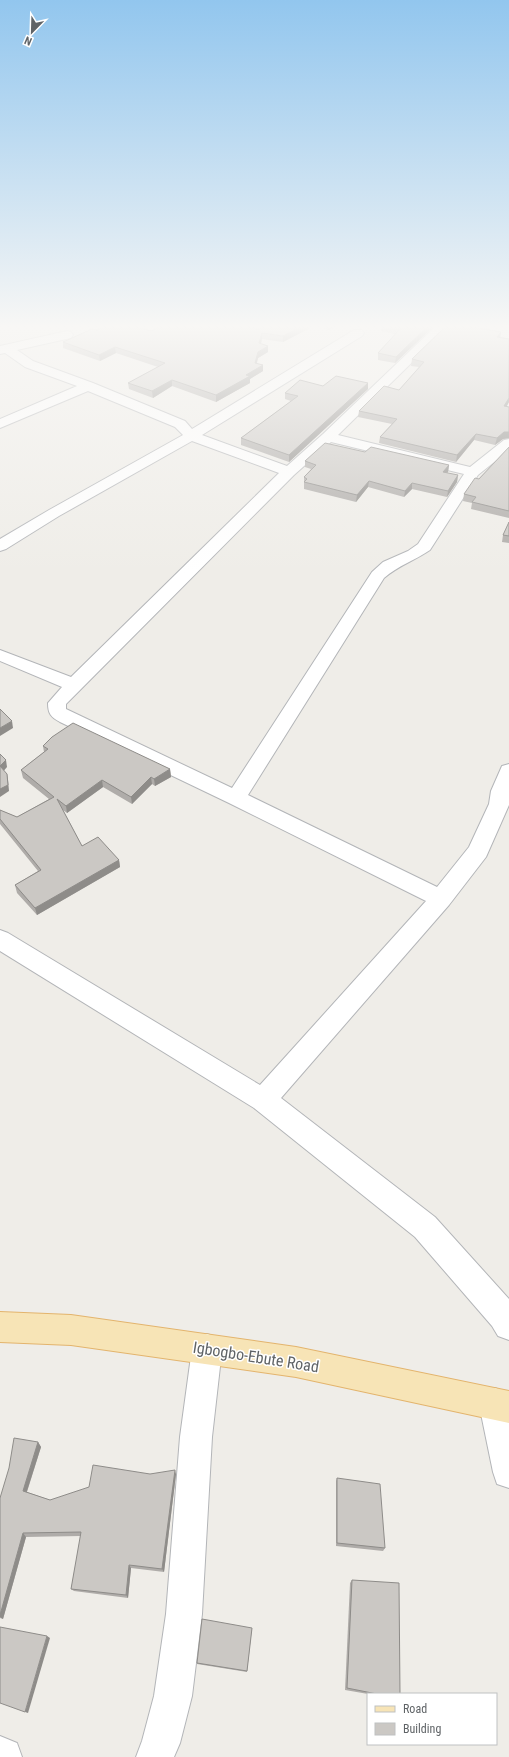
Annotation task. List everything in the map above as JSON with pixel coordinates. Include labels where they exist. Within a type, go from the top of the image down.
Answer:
[{"type":"main road","name":"Igbogbo-Ebute Road","points":[[0,1327],[70,1330],[296,1362],[502,1405]]},
{"type":"street","points":[[0,424],[35,409]]},
{"type":"street","points":[[144,409],[180,424],[191,436],[289,472]]},
{"type":"street","points":[[0,546],[54,513],[191,436],[235,409]]},
{"type":"street","points":[[356,409],[289,472],[74,685],[58,703],[57,712],[441,899]]},
{"type":"street","points":[[328,436],[473,472]]},
{"type":"street","points":[[236,798],[378,575],[389,565],[414,554],[424,547],[457,494],[473,472],[509,443]]},
{"type":"street","points":[[0,655],[74,685]]},
{"type":"street","points":[[263,1100],[441,899],[478,851],[504,807],[501,791],[509,771]]},
{"type":"street","points":[[0,939],[263,1100],[425,1227],[503,1315],[509,1325]]},
{"type":"street","points":[[155,1757],[161,1743],[173,1696],[183,1621],[196,1437],[207,1349]]},
{"type":"street","points":[[502,1405],[509,1472]]},
{"type":"building","points":[[280,409],[339,409],[289,455],[241,438]]},
{"type":"building","points":[[361,409],[509,409],[509,432],[504,432],[497,438],[476,434],[457,455],[380,437],[397,419],[359,411]]},
{"type":"building","points":[[325,443],[365,452],[371,447],[449,465],[443,472],[458,475],[448,491],[412,483],[405,491],[369,481],[357,495],[304,482],[307,479],[304,477],[316,465],[305,461]]},
{"type":"building","points":[[509,447],[509,511],[472,502],[476,497],[464,494],[475,478],[479,479]]},
{"type":"building","points":[[509,522],[509,536],[503,535]]},
{"type":"building","points":[[0,709],[12,721],[0,728]]},
{"type":"building","points":[[73,723],[170,769],[154,779],[151,777],[131,797],[102,780],[66,806],[57,799],[82,846],[98,837],[119,860],[35,908],[15,885],[41,870],[0,819],[0,810],[17,817],[54,797],[21,770],[48,749],[43,746],[52,737]]},
{"type":"building","points":[[0,754],[6,760],[0,766]]},
{"type":"building","points":[[0,766],[7,774],[8,785],[0,789]]},
{"type":"building","points":[[14,1438],[38,1442],[23,1491],[50,1500],[89,1487],[93,1465],[150,1474],[175,1470],[162,1569],[129,1565],[126,1595],[71,1589],[81,1532],[23,1533],[0,1615],[0,1498],[9,1468]]},
{"type":"building","points":[[337,1478],[380,1484],[385,1548],[337,1543]]},
{"type":"building","points":[[352,1580],[399,1583],[400,1693],[372,1693],[347,1688]]},
{"type":"building","points":[[202,1619],[252,1628],[247,1671],[197,1663]]},
{"type":"building","points":[[0,1627],[47,1636],[25,1712],[0,1703]]}]
